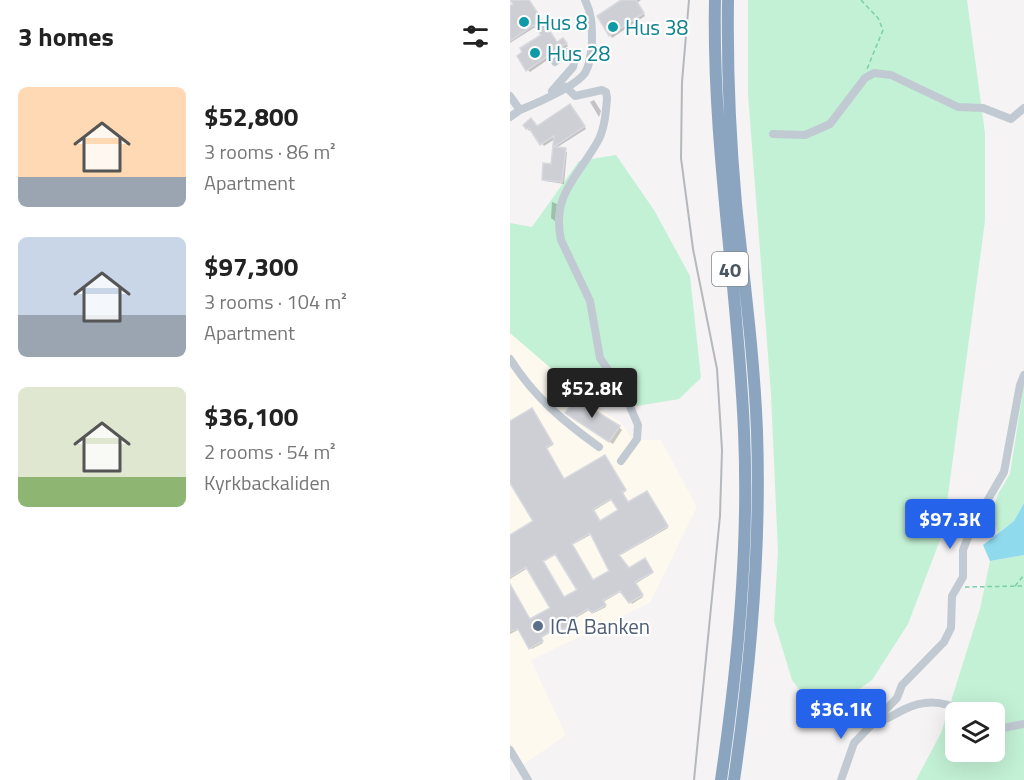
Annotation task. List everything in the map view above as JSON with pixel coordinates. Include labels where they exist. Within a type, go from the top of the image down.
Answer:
[{"type":"highway","name":"40","points":[[715,0],[718,123],[740,366],[746,491],[738,638],[721,777]]},
{"type":"highway","name":"40","points":[[728,0],[731,121],[753,365],[758,491],[756,586],[736,780]]},
{"type":"street","points":[[510,117],[566,87],[585,73],[591,58],[592,26],[590,11],[585,0]]},
{"type":"street","points":[[553,93],[551,90],[573,67],[576,55],[567,52],[555,62]]},
{"type":"street","points":[[773,134],[805,135],[830,124],[869,76],[874,73],[891,75],[958,107],[983,108],[1007,118],[1018,115],[1024,108]]},
{"type":"street","points":[[566,87],[575,96],[602,90],[606,92],[607,98],[599,138],[563,195],[559,230],[590,301],[600,358],[624,395],[638,425],[637,439],[621,461]]},
{"type":"street","points":[[510,96],[520,110]]},
{"type":"street","points":[[510,359],[526,386],[558,418],[598,447]]},
{"type":"street","points":[[841,780],[854,743],[897,698],[902,685],[944,642],[951,628],[952,596],[963,577],[963,550],[972,527],[1004,472],[1020,385],[1024,375]]},
{"type":"street","points":[[897,698],[906,708]]},
{"type":"street","points":[[875,722],[889,720],[906,708],[939,701],[945,704]]},
{"type":"street","points":[[1005,728],[1024,724]]},
{"type":"street","points":[[510,750],[528,780]]},
{"type":"path","points":[[861,0],[878,18],[883,30],[867,70],[869,76]]},
{"type":"path","points":[[1015,586],[1024,575]]},
{"type":"path","points":[[958,586],[1024,586]]},
{"type":"shaded area","points":[[510,333],[596,407],[622,423],[633,440],[661,440],[697,507],[650,603],[531,660],[566,735],[523,765],[510,744]]},
{"type":"green space","points":[[748,0],[967,0],[985,133],[985,221],[943,532],[908,624],[872,680],[820,717],[792,680],[774,621],[778,552],[771,394],[748,94]]},
{"type":"green space","points":[[616,155],[654,210],[690,276],[701,378],[679,399],[637,406],[620,399],[604,397],[596,407],[510,333],[510,223],[532,227],[579,161]]},
{"type":"green space","points":[[1024,385],[1024,503],[1014,521],[998,533],[991,516],[998,494],[1010,474]]},
{"type":"green space","points":[[1024,555],[1024,780],[916,780],[941,733],[945,720],[945,762],[1005,762],[1005,702],[951,702],[980,609],[990,561]]},
{"type":"water","points":[[1024,503],[1024,555],[990,561],[983,545],[1014,521]]},
{"type":"building","points":[[510,0],[529,0],[557,42],[563,38],[567,43],[526,71],[517,56],[522,52],[520,48],[541,35],[534,25],[510,41],[510,6],[513,4]]},
{"type":"building","name":"Hus 38","points":[[621,0],[636,0],[644,13],[609,36],[597,16]]},
{"type":"building","points":[[570,104],[585,126],[554,147],[566,148],[562,182],[542,180],[543,163],[551,164],[554,136],[540,145],[529,128],[526,129],[523,125],[531,118],[537,126]]},
{"type":"building","points":[[565,396],[573,400],[575,398],[620,426],[609,442],[565,413],[571,405],[563,400]]},
{"type":"building","points":[[532,408],[553,444],[546,447],[564,479],[605,455],[626,490],[622,492],[628,502],[647,491],[668,526],[619,555],[629,568],[645,558],[653,572],[635,582],[643,595],[629,603],[620,591],[603,600],[606,605],[592,613],[588,609],[574,617],[577,622],[563,630],[559,626],[541,637],[543,641],[529,649],[518,629],[510,631],[510,584],[530,619],[550,608],[526,567],[510,577],[510,535],[533,521],[510,483],[510,421]],"holes":[[[611,499],[618,510],[600,521],[593,509]],[[590,533],[609,571],[593,580],[572,544]],[[555,554],[577,590],[564,597],[543,561]]]},
{"type":"railway","points":[[689,0],[682,82],[681,158],[693,249],[717,369],[722,450],[720,516],[694,780]]},
{"type":"place","name":"Hus 8","points":[[524,22]]},
{"type":"place","name":"Hus 38","points":[[613,27]]},
{"type":"place","name":"Hus 28","points":[[535,53]]},
{"type":"place","name":"ICA Banken","points":[[538,626]]}]
